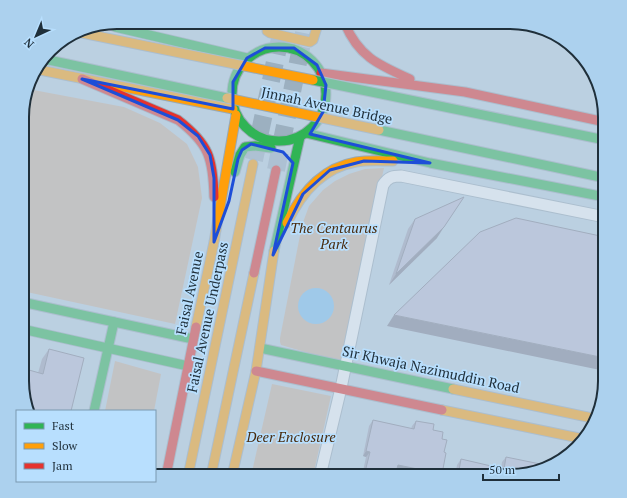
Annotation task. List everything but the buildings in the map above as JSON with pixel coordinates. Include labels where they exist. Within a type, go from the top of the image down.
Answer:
[{"type":"main road","points":[[124,29],[249,56],[265,48],[280,46],[294,48],[307,55],[319,69],[326,85],[325,106],[316,124],[303,135],[286,141],[270,141],[256,136],[244,127],[235,112],[231,95],[233,82],[238,69],[249,56],[258,32]]},
{"type":"main road","points":[[267,29],[267,31],[270,33],[310,42],[315,37],[317,29]]},
{"type":"main road","points":[[319,69],[323,29]]},
{"type":"main road","points":[[346,29],[348,34],[358,48],[369,58],[386,68],[413,80],[598,120]]},
{"type":"main road","name":"Jinnah Avenue Bridge","points":[[89,34],[598,139]]},
{"type":"main road","name":"Jinnah Avenue Bridge","points":[[50,60],[598,177]]},
{"type":"main road","points":[[319,69],[465,92]]},
{"type":"main road","points":[[42,71],[235,112]]},
{"type":"main road","points":[[82,79],[178,120],[190,128],[202,141],[210,155],[214,178],[214,242]]},
{"type":"main road","name":"Faisal Avenue","points":[[167,469],[214,242],[235,112]]},
{"type":"main road","points":[[303,135],[430,163],[598,196]]},
{"type":"main road","points":[[234,469],[256,371],[273,255],[294,163],[303,135]]},
{"type":"main road","points":[[214,242],[229,201],[238,159],[242,150],[246,146],[251,144],[283,153],[294,163]]},
{"type":"main road","points":[[273,255],[293,210],[303,194],[317,179],[330,170],[341,165],[364,161],[430,163]]},
{"type":"main road","name":"Faisal Avenue Underpass","points":[[189,469],[253,164]]},
{"type":"main road","points":[[212,469],[276,170]]},
{"type":"main road","points":[[29,304],[193,339]]},
{"type":"main road","points":[[94,410],[107,347],[114,322]]},
{"type":"main road","points":[[29,330],[188,366]]},
{"type":"main road","name":"Sir Khwaja Nazimuddin Road","points":[[260,348],[590,417]]},
{"type":"main road","points":[[256,371],[341,388],[371,389],[577,437]]},
{"type":"main road","points":[[371,389],[373,371]]},
{"type":"street","points":[[322,469],[341,388],[383,184],[394,176],[401,176],[598,216]]},
{"type":"highlighted area","points":[[265,48],[294,48],[317,65],[326,85],[323,112],[310,134],[430,163],[364,161],[330,170],[303,194],[273,255],[293,163],[283,152],[251,144],[242,150],[238,159],[229,201],[214,242],[214,178],[210,155],[198,136],[178,120],[82,79],[233,109],[233,82],[247,58]]},
{"type":"green space","points":[[34,90],[124,107],[160,123],[187,144],[198,167],[202,198],[175,324],[29,293],[29,117]]},
{"type":"green space","name":"The Centaurus Park","points":[[384,168],[340,362],[281,345],[280,338],[302,225],[309,206],[323,190],[335,181],[349,174],[365,169]]},
{"type":"green space","points":[[115,361],[161,374],[154,410],[105,410]]},
{"type":"green space","name":"Deer Enclosure","points":[[272,384],[331,396],[315,469],[253,469]]},
{"type":"water","points":[[320,288],[329,293],[333,299],[333,313],[329,319],[320,324],[312,324],[303,319],[299,313],[298,302],[303,293],[309,289]]},
{"type":"tunnel","points":[[254,160],[282,29]]},
{"type":"tunnel","points":[[276,170],[304,33]]},
{"type":"traffic: fast","points":[[124,29],[247,58]]},
{"type":"traffic: fast","points":[[270,47],[288,47],[297,50],[313,60],[323,76],[326,85],[326,94],[326,103],[323,112],[313,128],[297,138],[288,141],[270,141],[261,138],[245,128],[235,112],[232,103],[232,85],[235,76],[245,60],[261,50],[270,47]]},
{"type":"traffic: fast","points":[[50,60],[227,98]]},
{"type":"traffic: fast","points":[[313,80],[598,139]]},
{"type":"traffic: fast","points":[[379,130],[598,177]]},
{"type":"traffic: fast","points":[[306,133],[430,163],[598,196]]},
{"type":"traffic: fast","points":[[274,251],[300,137]]},
{"type":"traffic: fast","points":[[235,172],[240,155],[245,147],[255,146],[271,148]]},
{"type":"traffic: fast","points":[[29,304],[193,339]]},
{"type":"traffic: fast","points":[[94,410],[114,322]]},
{"type":"traffic: fast","points":[[29,331],[188,366]]},
{"type":"traffic: fast","points":[[260,348],[453,389]]},
{"type":"traffic: slow","points":[[267,29],[267,31],[270,33],[310,42],[313,40],[316,29]]},
{"type":"traffic: slow","points":[[88,34],[313,80]]},
{"type":"traffic: slow","points":[[42,71],[233,109]]},
{"type":"traffic: slow","points":[[227,98],[379,130]]},
{"type":"traffic: slow","points":[[196,327],[214,242],[236,115]]},
{"type":"traffic: slow","points":[[287,223],[306,192],[323,176],[333,170],[356,162],[393,161]]},
{"type":"traffic: slow","points":[[189,469],[253,164]]},
{"type":"traffic: slow","points":[[234,469],[256,371],[274,251]]},
{"type":"traffic: slow","points":[[212,469],[254,273]]},
{"type":"traffic: slow","points":[[453,389],[590,417]]},
{"type":"traffic: slow","points":[[442,410],[577,438]]},
{"type":"traffic: jam","points":[[348,29],[357,45],[371,59],[410,79]]},
{"type":"traffic: jam","points":[[321,73],[465,92],[598,120]]},
{"type":"traffic: jam","points":[[82,79],[178,120],[197,137],[207,153],[212,172],[214,197]]},
{"type":"traffic: jam","points":[[254,273],[276,170]]},
{"type":"traffic: jam","points":[[167,469],[196,327]]},
{"type":"traffic: jam","points":[[256,371],[442,410]]}]
